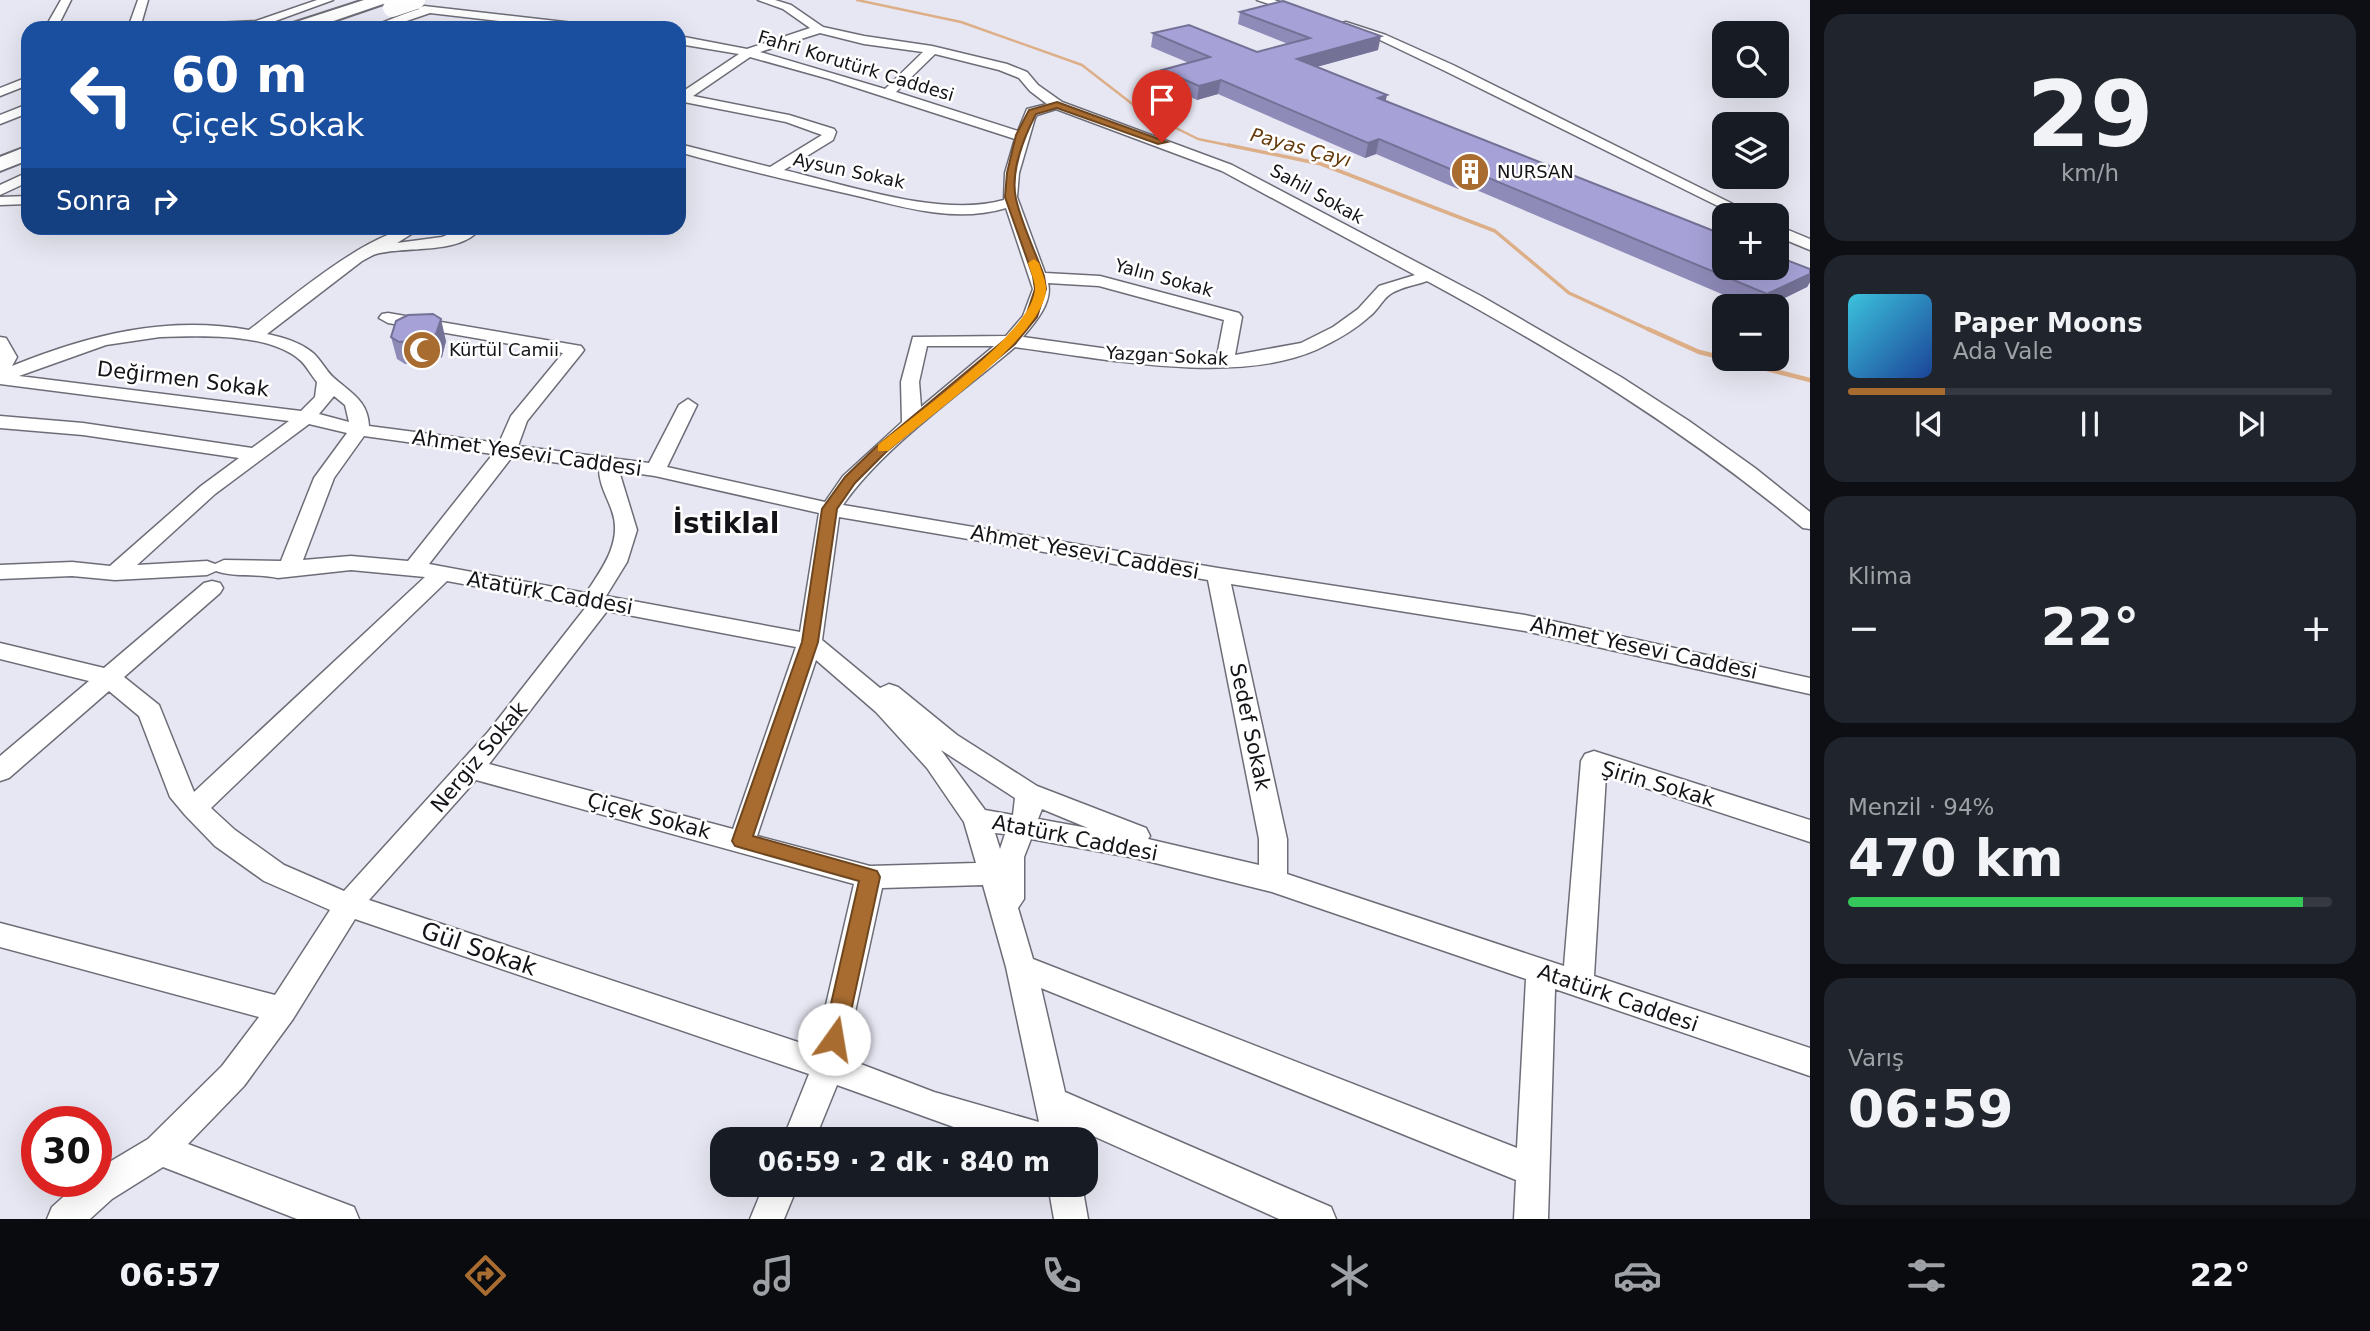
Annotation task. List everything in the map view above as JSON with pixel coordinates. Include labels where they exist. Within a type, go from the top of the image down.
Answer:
[{"type":"highway","points":[[348,21],[381,4]]},
{"type":"highway","points":[[321,21],[381,4],[423,6]]},
{"type":"highway","points":[[0,146],[21,136]]},
{"type":"highway","points":[[0,165],[21,155]]},
{"type":"street","points":[[55,21],[66,0]]},
{"type":"street","points":[[136,21],[144,0]]},
{"type":"street","points":[[266,21],[328,0]]},
{"type":"street","name":"Sahil Sokak","points":[[763,0],[787,6],[819,29],[864,40],[932,50],[1003,67],[1023,75],[1040,94],[1057,105],[1227,168],[1592,366],[1664,410],[1810,523]]},
{"type":"street","points":[[1262,0],[1382,37],[1722,203]]},
{"type":"street","points":[[390,21],[423,6],[516,21]]},
{"type":"street","points":[[686,95],[749,52],[819,29]]},
{"type":"street","name":"Fahri Korutürk Caddesi","points":[[686,41],[749,52],[1020,135]]},
{"type":"street","points":[[888,93],[932,50]]},
{"type":"street","points":[[0,92],[21,84]]},
{"type":"street","points":[[686,100],[789,119],[829,131],[828,137],[771,173]]},
{"type":"street","points":[[0,101],[21,106]]},
{"type":"street","points":[[742,841],[810,642],[830,509],[850,480],[1011,341],[1031,317],[1041,289],[1010,197],[1012,173],[1020,135],[1032,112],[1057,105]]},
{"type":"street","points":[[0,120],[21,110]]},
{"type":"street","name":"Aysun Sokak","points":[[686,150],[771,173],[950,211],[993,208],[1012,202]]},
{"type":"street","points":[[0,191],[21,180]]},
{"type":"street","points":[[0,201],[21,200]]},
{"type":"street","points":[[255,334],[332,274],[399,235]]},
{"type":"street","points":[[371,250],[442,241],[465,235]]},
{"type":"street","points":[[1789,236],[1810,245]]},
{"type":"street","name":"Yalın Sokak","points":[[1038,276],[1100,281],[1233,317],[1224,362]]},
{"type":"street","name":"Yazgan Sokak","points":[[912,424],[910,382],[919,341],[1011,341],[1130,357],[1224,362],[1272,356],[1307,347],[1339,331],[1364,313],[1385,290],[1427,276]]},
{"type":"street","points":[[387,318],[575,350],[518,420],[506,451],[414,568]]},
{"type":"street","points":[[0,378],[116,337],[148,332],[255,334],[304,355],[326,382],[353,402],[359,418],[359,430],[324,478],[289,568]]},
{"type":"street","points":[[0,342],[8,357],[0,372]]},
{"type":"street","name":"Değirmen Sokak","points":[[0,378],[306,417],[359,430]]},
{"type":"street","points":[[115,573],[208,490],[306,417],[324,398],[326,382]]},
{"type":"street","points":[[655,470],[688,405]]},
{"type":"street","points":[[0,422],[20,426],[82,429],[255,454]]},
{"type":"street","points":[[0,430],[20,426]]},
{"type":"street","name":"Ahmet Yesevi Caddesi","points":[[359,430],[655,470],[830,509],[1218,575],[1525,623],[1810,686]]},
{"type":"street","name":"Nergiz Sokak","points":[[64,1219],[100,1187],[160,1150],[233,1076],[282,1010],[348,905],[497,739],[597,601],[628,535],[626,519],[608,481],[609,464]]},
{"type":"street","name":"Atatürk Caddesi","points":[[208,578],[351,563],[414,568],[810,642],[885,706],[936,761],[971,811],[1022,827],[1135,847],[1273,881],[1810,1062]]},
{"type":"street","points":[[0,572],[72,569],[208,578]]},
{"type":"street","points":[[194,807],[442,573]]},
{"type":"street","name":"Sedef Sokak","points":[[1218,575],[1273,839],[1273,881]]},
{"type":"street","points":[[0,771],[108,677],[208,578]]},
{"type":"street","points":[[810,642],[879,684],[948,742],[1028,793],[1127,834],[1273,881]]},
{"type":"street","name":"Gül Sokak","points":[[0,651],[108,677],[150,710],[183,797],[225,838],[274,873],[348,905],[828,1066],[879,1088],[993,1127]]},
{"type":"street","name":"Şirin Sokak","points":[[1577,984],[1594,761],[1810,831]]},
{"type":"street","name":"Çiçek Sokak","points":[[471,769],[870,877],[993,874]]},
{"type":"street","points":[[1005,777],[988,773],[977,775],[971,780],[971,811],[1018,957],[1057,1127]]},
{"type":"street","points":[[1018,957],[1008,881],[1010,857],[1029,808],[1028,793]]},
{"type":"street","points":[[804,1127],[828,1066],[870,877]]},
{"type":"street","points":[[0,935],[282,1010]]},
{"type":"street","points":[[1018,957],[1534,1171]]},
{"type":"street","points":[[1531,1219],[1541,972]]},
{"type":"street","points":[[1052,1102],[1319,1219]]},
{"type":"street","points":[[160,1150],[342,1219]]},
{"type":"street","points":[[767,1219],[775,1197]]},
{"type":"street","points":[[1067,1197],[1070,1219]]},
{"type":"building","points":[[1283,1],[1381,36],[1297,59],[1387,95],[1378,98],[1712,230],[1712,271],[1472,171],[1462,174],[1379,139],[1368,143],[1221,80],[1199,86],[1162,70],[1210,57],[1153,33],[1189,25],[1257,52],[1310,38],[1240,12]]},
{"type":"building","points":[[1789,261],[1810,269],[1810,274],[1767,294],[1733,280],[1789,280]]},
{"type":"building","points":[[433,314],[441,319],[436,334],[425,340],[399,342],[391,337],[396,321],[408,315]]},
{"type":"waterway","name":"Payas Çayı","points":[[857,0],[961,22],[1082,65],[1140,110],[1198,139],[1237,147]]},
{"type":"waterway","name":"Payas Çayı","points":[[1228,145],[1321,164],[1495,231],[1569,293],[1652,331]]},
{"type":"waterway","name":"Payas Çayı","points":[[1648,329],[1712,355]]},
{"type":"waterway","name":"Payas Çayı","points":[[1775,371],[1810,380]]},
{"type":"slow traffic","points":[[883,448],[1011,341],[1031,317],[1041,289],[1034,263]]},
{"type":"place","name":"NURSAN","points":[[1470,172]]},
{"type":"place","name":"Kürtül Camii","points":[[422,350]]},
{"type":"district","name":"İstiklal","points":[[726,523]]},
{"type":"route","points":[[834,1039],[870,877],[742,841],[810,642],[830,509],[850,480],[881,450],[1011,341],[1031,317],[1041,289],[1010,197],[1020,135],[1032,112],[1057,105],[1162,142]]}]
